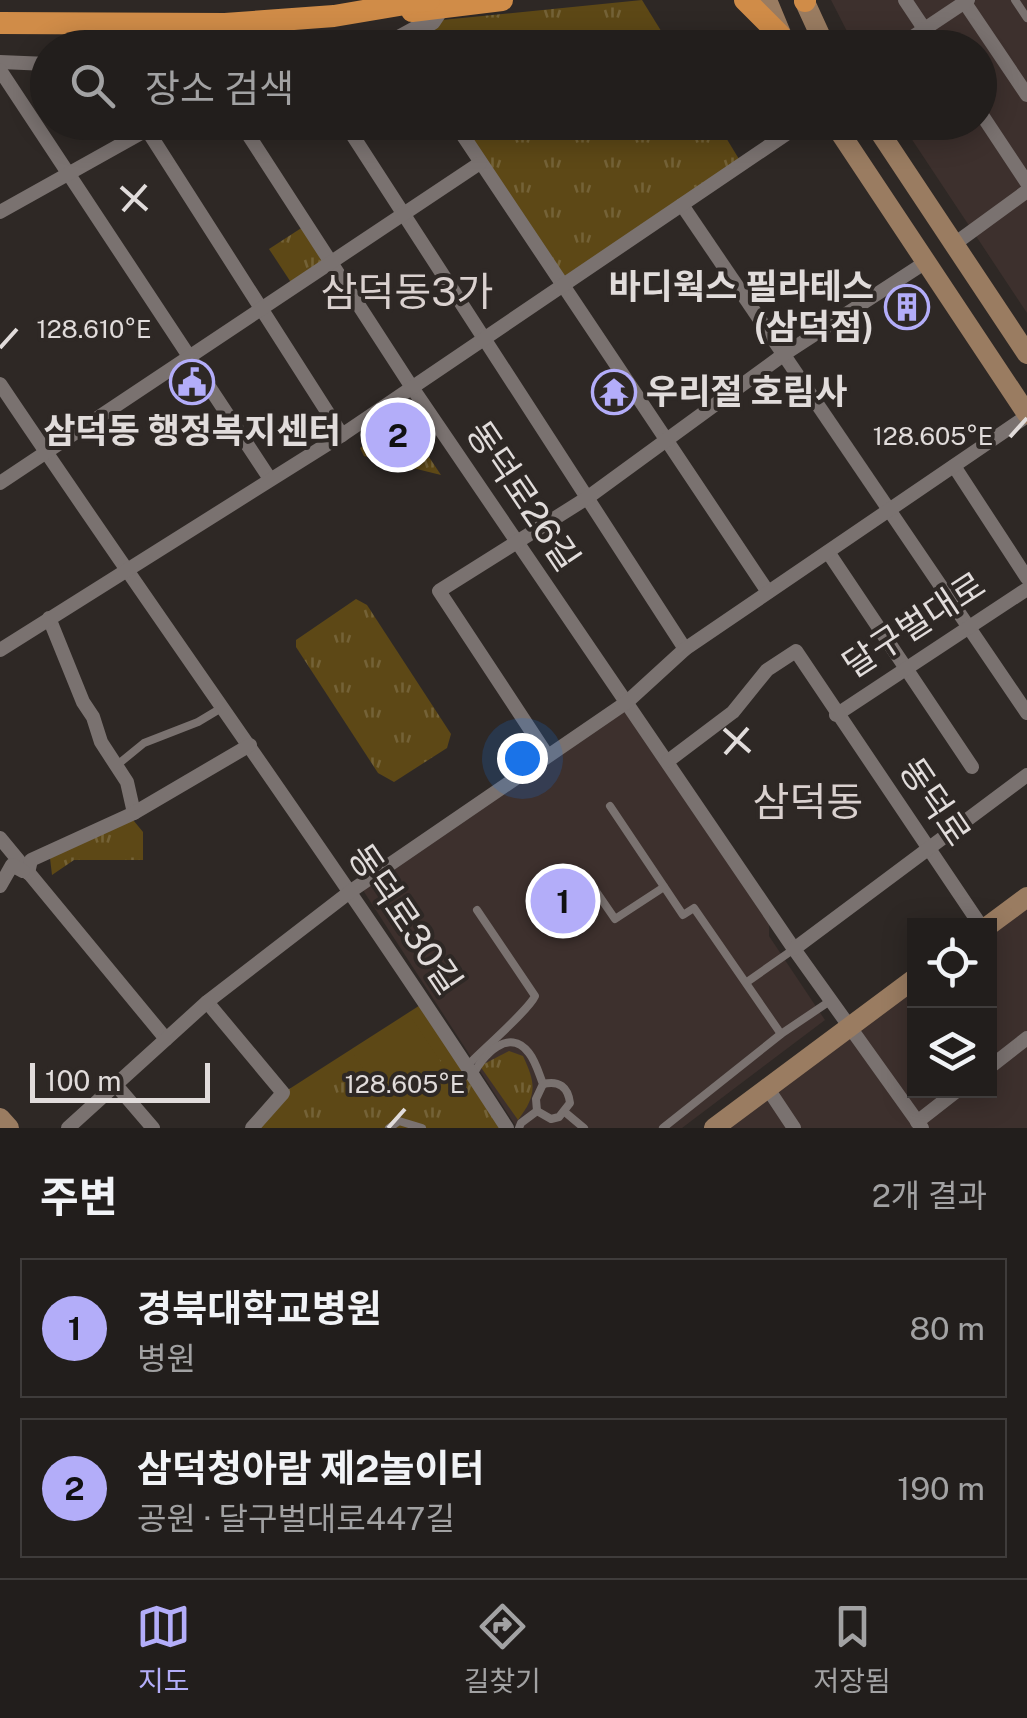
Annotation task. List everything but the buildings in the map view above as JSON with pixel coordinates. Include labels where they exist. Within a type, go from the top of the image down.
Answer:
[{"type":"highway","points":[[0,24],[226,24],[502,0]]},
{"type":"highway","points":[[745,0],[773,30]]},
{"type":"main road","points":[[767,0],[779,30]]},
{"type":"main road","points":[[804,0],[818,30]]},
{"type":"main road","points":[[846,140],[1027,415]]},
{"type":"main road","points":[[885,140],[1027,354]]},
{"type":"main road","name":"동덕로","points":[[996,918],[1027,897]]},
{"type":"main road","points":[[714,1128],[907,984]]},
{"type":"main road","points":[[0,1118],[9,1128]]},
{"type":"street","points":[[905,0],[924,29],[965,1],[984,30]]},
{"type":"street","points":[[420,30],[432,21],[435,4]]},
{"type":"street","points":[[997,50],[1027,95]]},
{"type":"street","points":[[30,65],[0,66],[30,114]]},
{"type":"street","points":[[997,138],[1027,183]]},
{"type":"street","points":[[46,140],[270,479]]},
{"type":"street","points":[[0,212],[125,140]]},
{"type":"street","points":[[159,140],[342,435]]},
{"type":"street","name":"동덕로26길","points":[[252,140],[411,386],[849,1026]]},
{"type":"street","points":[[355,140],[686,649]]},
{"type":"street","points":[[466,140],[768,592]]},
{"type":"street","points":[[1,646],[342,435],[778,140]]},
{"type":"street","points":[[0,483],[480,162]]},
{"type":"street","points":[[953,244],[1027,191]]},
{"type":"street","points":[[682,205],[1027,713]]},
{"type":"street","points":[[547,756],[439,592],[587,498],[783,356],[926,262]]},
{"type":"street","name":"동덕로30길","points":[[0,384],[125,570],[351,891],[507,1128]]},
{"type":"street","points":[[68,1128],[208,1002],[351,891],[627,702],[686,649],[1027,415]]},
{"type":"street","points":[[954,466],[1027,578]]},
{"type":"street","points":[[828,552],[972,768]]},
{"type":"street","name":"달구벌대로","points":[[836,714],[1027,589]]},
{"type":"street","points":[[49,618],[101,742],[127,782],[134,813]]},
{"type":"street","name":"동덕로","points":[[668,761],[734,712],[767,670],[796,651],[927,849],[978,918]]},
{"type":"street","points":[[28,873],[31,860],[134,813],[250,745]]},
{"type":"street","points":[[794,949],[1027,775]]},
{"type":"street","points":[[0,838],[166,1040]]},
{"type":"street","points":[[0,886],[12,865],[28,873]]},
{"type":"street","points":[[208,1002],[283,1093],[252,1128]]},
{"type":"street","points":[[849,1026],[920,1125],[949,1098]]},
{"type":"street","points":[[997,1061],[1027,1038]]},
{"type":"street","points":[[116,1085],[153,1128]]},
{"type":"street","points":[[766,1086],[794,1128]]},
{"type":"lane","points":[[1015,0],[1027,18]]},
{"type":"lane","points":[[116,765],[144,742],[223,708]]},
{"type":"lane","points":[[610,806],[683,915],[694,908],[782,1034]]},
{"type":"lane","points":[[592,887],[614,919],[664,887]]},
{"type":"lane","points":[[470,1070],[530,1006],[534,996],[477,910]]},
{"type":"lane","points":[[747,982],[794,949]]},
{"type":"lane","points":[[664,1128],[830,1001]]},
{"type":"lane","points":[[470,1070],[482,1055],[506,1044],[517,1044],[530,1054],[543,1084],[536,1098],[536,1110],[519,1128]]},
{"type":"lane","points":[[536,1110],[551,1119],[566,1112],[570,1103],[569,1093],[562,1085],[543,1084]]},
{"type":"lane","points":[[566,1112],[584,1128]]},
{"type":"lane","points":[[388,1128],[398,1121],[422,1128]]},
{"type":"shaded area","points":[[831,0],[1027,0],[1027,313],[912,140],[997,140],[997,30],[846,30]]},
{"type":"shaded area","points":[[619,707],[631,711],[769,920],[769,936],[825,1020],[682,1128],[517,1128],[357,881]]},
{"type":"shaded area","points":[[1027,898],[1027,1128],[714,1128],[907,984],[907,1098],[997,1098],[997,921]]},
{"type":"green space","points":[[642,0],[661,30],[423,30],[432,21]]},
{"type":"green space","points":[[465,140],[727,140],[742,164],[562,286]]},
{"type":"green space","points":[[306,225],[330,262],[294,287],[269,249]]},
{"type":"green space","points":[[405,421],[441,475],[364,456],[360,448]]},
{"type":"green space","points":[[356,599],[367,605],[451,734],[447,748],[394,782],[378,773],[296,647],[296,640]]},
{"type":"green space","points":[[129,815],[143,832],[143,860],[74,860],[52,875],[50,858]]},
{"type":"green space","points":[[425,1002],[506,1128],[252,1128],[283,1093]]},
{"type":"green space","points":[[411,1017],[455,1083],[404,1117],[396,1117],[354,1055]]},
{"type":"green space","points":[[509,1051],[523,1056],[533,1089],[518,1120],[480,1066]]},
{"type":"place","name":"바디웍스 필라테스 (삼덕점)","points":[[907,307]]},
{"type":"place","name":"삼덕동 행정복지센터","points":[[192,382]]},
{"type":"place","name":"우리절 호림사","points":[[614,392]]},
{"type":"place","name":"삼덕청아람 제2놀이터","points":[[398,435]]},
{"type":"place","name":"경북대학교병원","points":[[563,901]]},
{"type":"district","name":"삼덕동3가","points":[[407,292]]},
{"type":"district","name":"삼덕동","points":[[808,802]]}]
